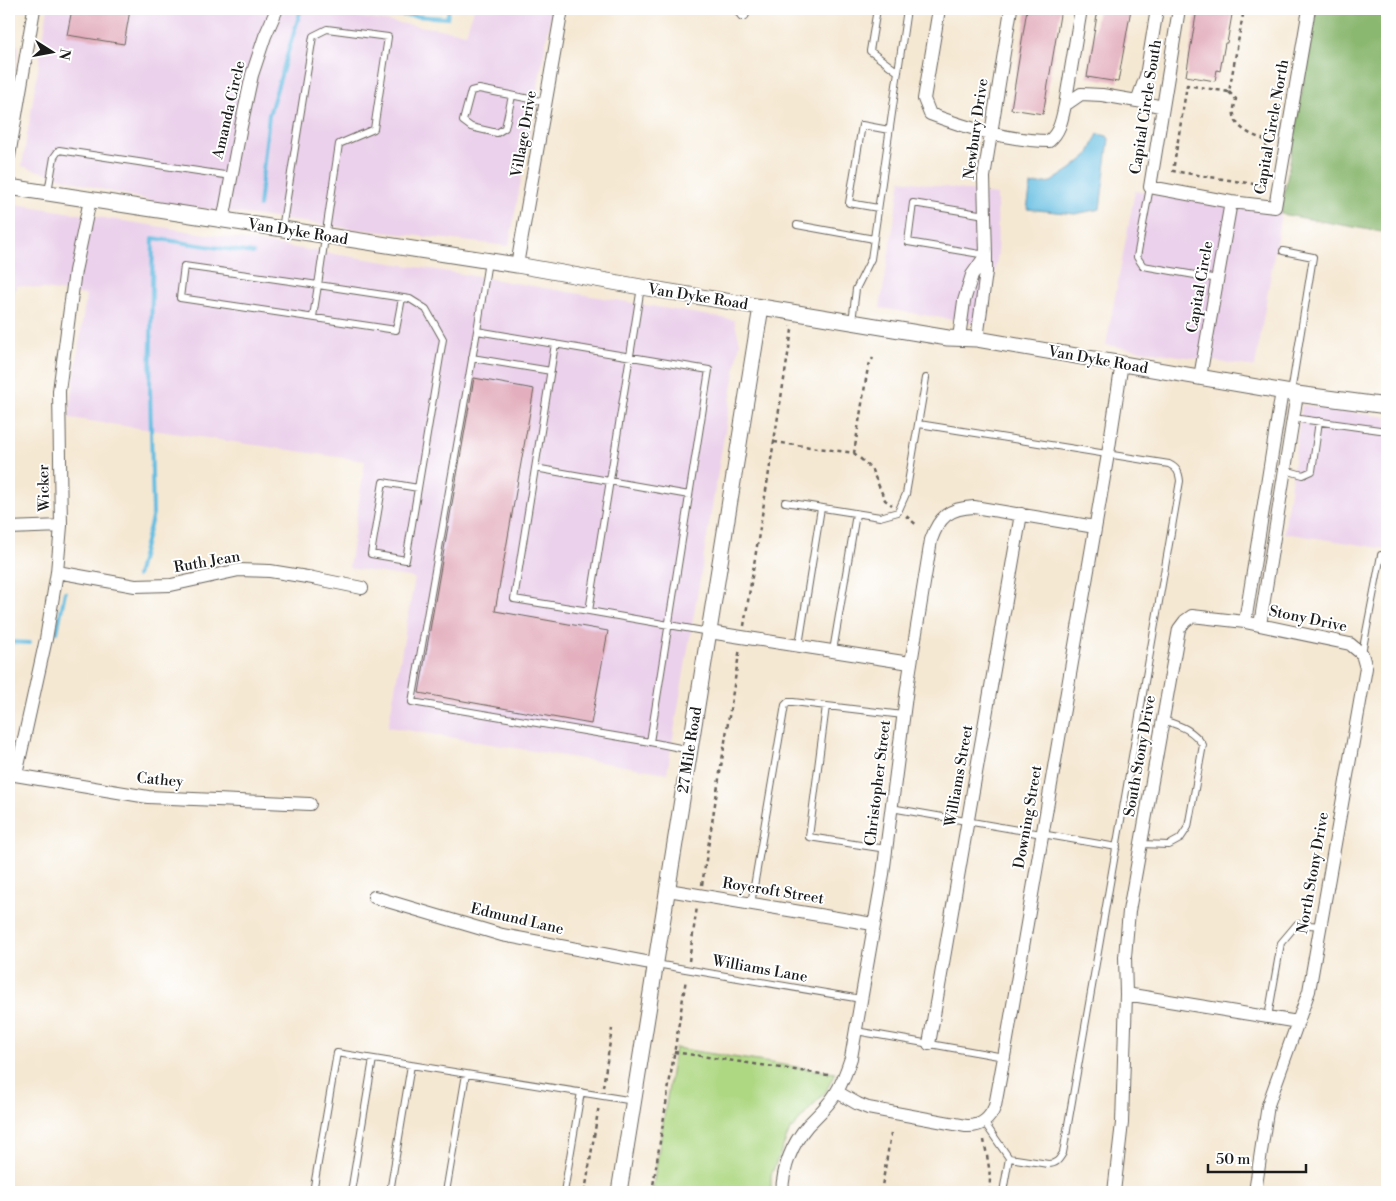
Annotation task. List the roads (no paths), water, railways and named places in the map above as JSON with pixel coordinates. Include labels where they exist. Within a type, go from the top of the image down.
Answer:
[{"type":"street","points":[[9,156],[34,9]]},
{"type":"street","name":"Amanda Circle","points":[[223,221],[252,76],[265,36],[277,9]]},
{"type":"street","name":"Village Drive","points":[[518,265],[562,9]]},
{"type":"street","points":[[939,9],[924,99],[930,114],[953,123],[1027,141],[1048,141],[1055,136],[1061,122],[1081,9]]},
{"type":"street","name":"Newbury Drive","points":[[976,339],[986,272],[984,177],[1010,9]]},
{"type":"street","points":[[1137,101],[1146,76],[1157,9]]},
{"type":"street","name":"Capital Circle South","points":[[1179,9],[1150,187],[1231,202]]},
{"type":"street","name":"Capital Circle North","points":[[1231,202],[1275,207],[1309,9]]},
{"type":"street","points":[[1065,105],[1081,94],[1102,95],[1163,107]]},
{"type":"street","name":"Van Dyke Road","points":[[9,187],[518,265],[852,323],[948,338],[976,339],[1290,393],[1387,406]]},
{"type":"street","name":"Wicker","points":[[13,775],[46,639],[57,572],[61,526],[60,391],[75,271],[90,200]]},
{"type":"street","name":"Capital Circle","points":[[1200,377],[1231,202]]},
{"type":"street","points":[[959,338],[964,301],[972,275],[986,255]]},
{"type":"street","name":"27 Mile Road","points":[[619,1192],[761,307]]},
{"type":"street","name":"Downing Street","points":[[984,1122],[995,1106],[1108,454],[1122,363]]},
{"type":"street","points":[[1260,625],[1293,418],[1290,393]]},
{"type":"street","points":[[1245,622],[1290,393]]},
{"type":"street","name":"Christopher Street","points":[[782,1192],[783,1176],[787,1162],[799,1138],[837,1092],[848,1070],[886,849],[910,663],[931,540],[935,529],[940,520],[947,514],[964,507],[1021,514],[1095,527]]},
{"type":"street","name":"Williams Street","points":[[929,1044],[1021,514]]},
{"type":"street","points":[[9,528],[61,526]]},
{"type":"street","name":"Ruth Jean","points":[[57,572],[135,586],[171,585],[239,570],[270,571],[362,588]]},
{"type":"street","name":"South Stony Drive","points":[[1114,1192],[1122,1123],[1126,994],[1125,957],[1130,911],[1180,629],[1185,621],[1192,616],[1245,622]]},
{"type":"street","name":"Stony Drive","points":[[1245,622],[1350,644],[1362,654]]},
{"type":"street","points":[[709,632],[910,663]]},
{"type":"street","name":"North Stony Drive","points":[[1255,1192],[1268,1105],[1309,991],[1366,668],[1362,654]]},
{"type":"street","name":"Cathey","points":[[13,775],[148,797],[310,804]]},
{"type":"street","name":"Roycroft Street","points":[[668,890],[874,924]]},
{"type":"street","name":"Edmund Lane","points":[[374,897],[502,935],[656,964]]},
{"type":"street","points":[[1126,994],[1298,1022]]},
{"type":"street","points":[[837,1092],[858,1104],[880,1111],[966,1126],[978,1125],[984,1122]]},
{"type":"lane","points":[[877,9],[870,51],[898,72]]},
{"type":"lane","points":[[852,323],[856,289],[871,259],[907,9]]},
{"type":"lane","points":[[281,230],[313,36],[327,29],[388,37],[374,129],[339,144],[314,317]]},
{"type":"lane","points":[[512,96],[505,128],[497,132],[470,127],[463,121],[471,91],[479,89],[546,102]]},
{"type":"lane","points":[[878,208],[849,203],[862,125],[890,130]]},
{"type":"lane","points":[[48,194],[54,157],[59,150],[231,176]]},
{"type":"lane","points":[[1150,187],[1137,256],[1143,266],[1218,279]]},
{"type":"lane","points":[[984,215],[913,203],[908,242],[986,255]]},
{"type":"lane","points":[[797,225],[874,239]]},
{"type":"lane","points":[[1283,251],[1314,258],[1290,393]]},
{"type":"lane","points":[[488,261],[412,702],[690,750]]},
{"type":"lane","points":[[402,298],[396,330],[180,298],[184,266],[410,299],[426,309],[444,339],[406,560],[371,554],[383,482],[418,488]]},
{"type":"lane","points":[[589,611],[642,287]]},
{"type":"lane","points":[[477,331],[709,370],[650,742]]},
{"type":"lane","points":[[555,344],[514,599],[709,632]]},
{"type":"lane","points":[[472,358],[551,371]]},
{"type":"lane","points":[[784,502],[880,517],[898,512],[906,494],[926,378]]},
{"type":"lane","points":[[1293,418],[1387,431]]},
{"type":"lane","points":[[1285,470],[1303,475],[1312,471],[1319,421]]},
{"type":"lane","points":[[919,424],[1169,464],[1180,474],[1063,1153],[1055,1164],[1009,1158]]},
{"type":"lane","points":[[535,468],[689,495]]},
{"type":"lane","points":[[799,645],[821,508]]},
{"type":"lane","points":[[833,651],[856,514]]},
{"type":"lane","name":"North Stony Drive","points":[[1362,654],[1381,555]]},
{"type":"lane","points":[[751,904],[785,705],[788,702],[793,702],[903,715]]},
{"type":"lane","points":[[826,706],[809,837],[886,849]]},
{"type":"lane","points":[[1141,844],[1169,846],[1180,839],[1188,827],[1203,745],[1196,735],[1183,726],[1163,720]]},
{"type":"lane","points":[[891,808],[1116,847]]},
{"type":"lane","points":[[1268,1017],[1280,943],[1297,924],[1321,926]]},
{"type":"lane","name":"Williams Lane","points":[[656,964],[861,999]]},
{"type":"lane","points":[[856,1031],[1004,1056]]},
{"type":"lane","points":[[313,1192],[337,1053],[634,1101]]},
{"type":"lane","points":[[351,1192],[373,1059]]},
{"type":"lane","points":[[390,1192],[411,1065]]},
{"type":"lane","points":[[446,1192],[466,1074]]},
{"type":"lane","points":[[564,1192],[581,1092]]},
{"type":"lane","points":[[984,1122],[1009,1158],[1003,1192]]},
{"type":"water","points":[[1098,134],[1107,136],[1109,139],[1100,209],[1075,214],[1027,209],[1031,185],[1051,182],[1071,169],[1088,155]]},
{"type":"waterway","points":[[259,206],[269,115],[301,9]]},
{"type":"waterway","points":[[305,9],[447,18],[449,9]]},
{"type":"waterway","points":[[137,576],[153,514],[150,389],[153,238],[253,253]]},
{"type":"waterway","points":[[57,632],[65,592]]},
{"type":"waterway","points":[[9,642],[30,643]]}]
